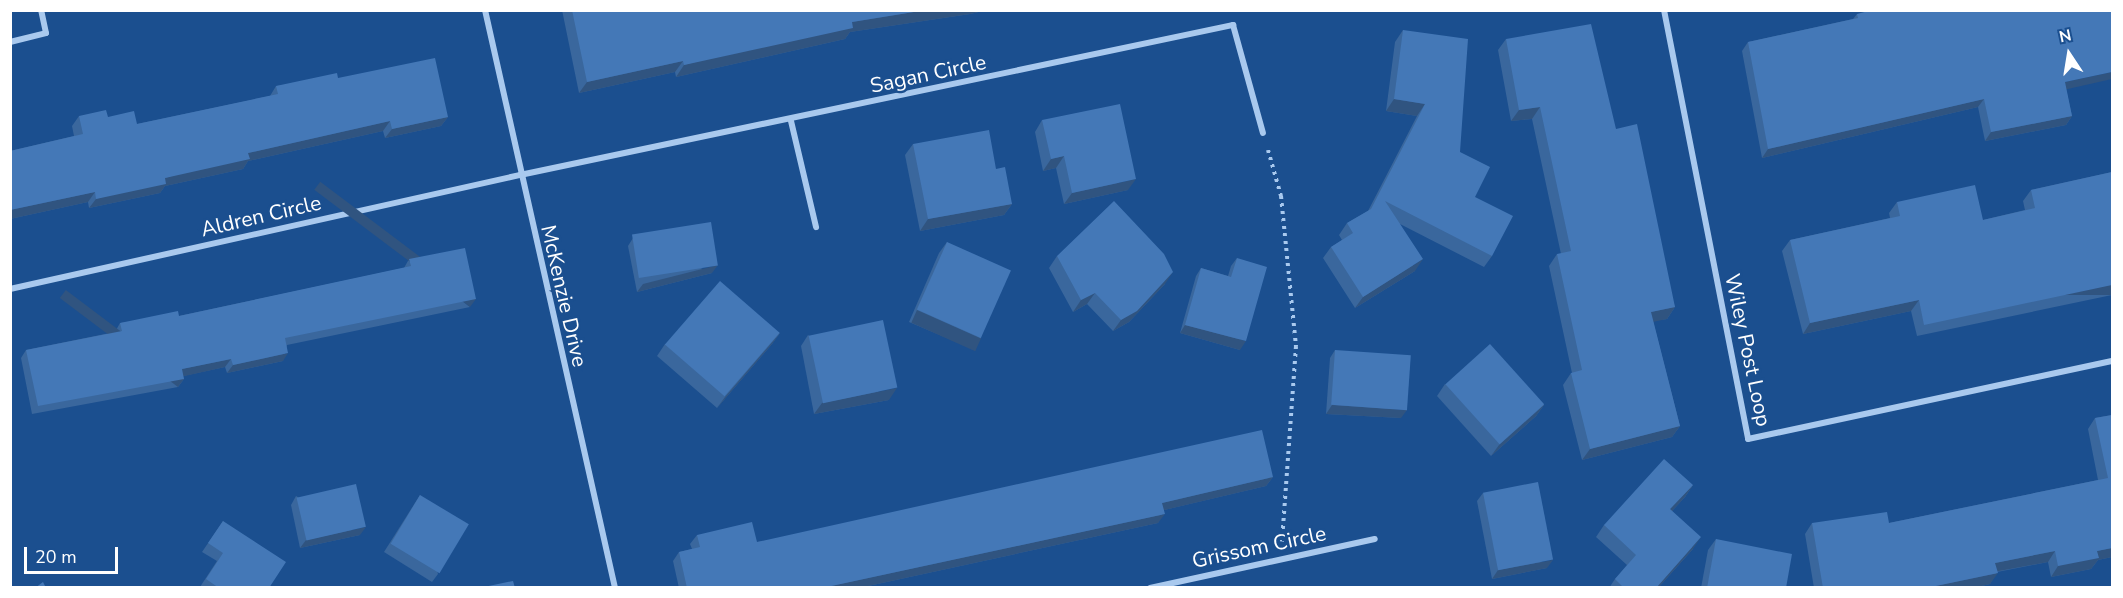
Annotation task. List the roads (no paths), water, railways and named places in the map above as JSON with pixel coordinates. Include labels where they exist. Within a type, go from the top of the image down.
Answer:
[{"type":"street","points":[[10,42],[46,33],[41,10]]},
{"type":"street","name":"McKenzie Drive","points":[[485,10],[520,175],[615,588]]},
{"type":"street","name":"Wiley Post Loop","points":[[1664,10],[1748,439],[2112,361]]},
{"type":"street","name":"Sagan Circle","points":[[520,175],[791,121],[1233,25],[1263,133]]},
{"type":"street","points":[[791,121],[816,227]]},
{"type":"street","name":"Aldren Circle","points":[[10,289],[520,175]]},
{"type":"street","name":"Grissom Circle","points":[[1150,588],[1375,539]]}]
